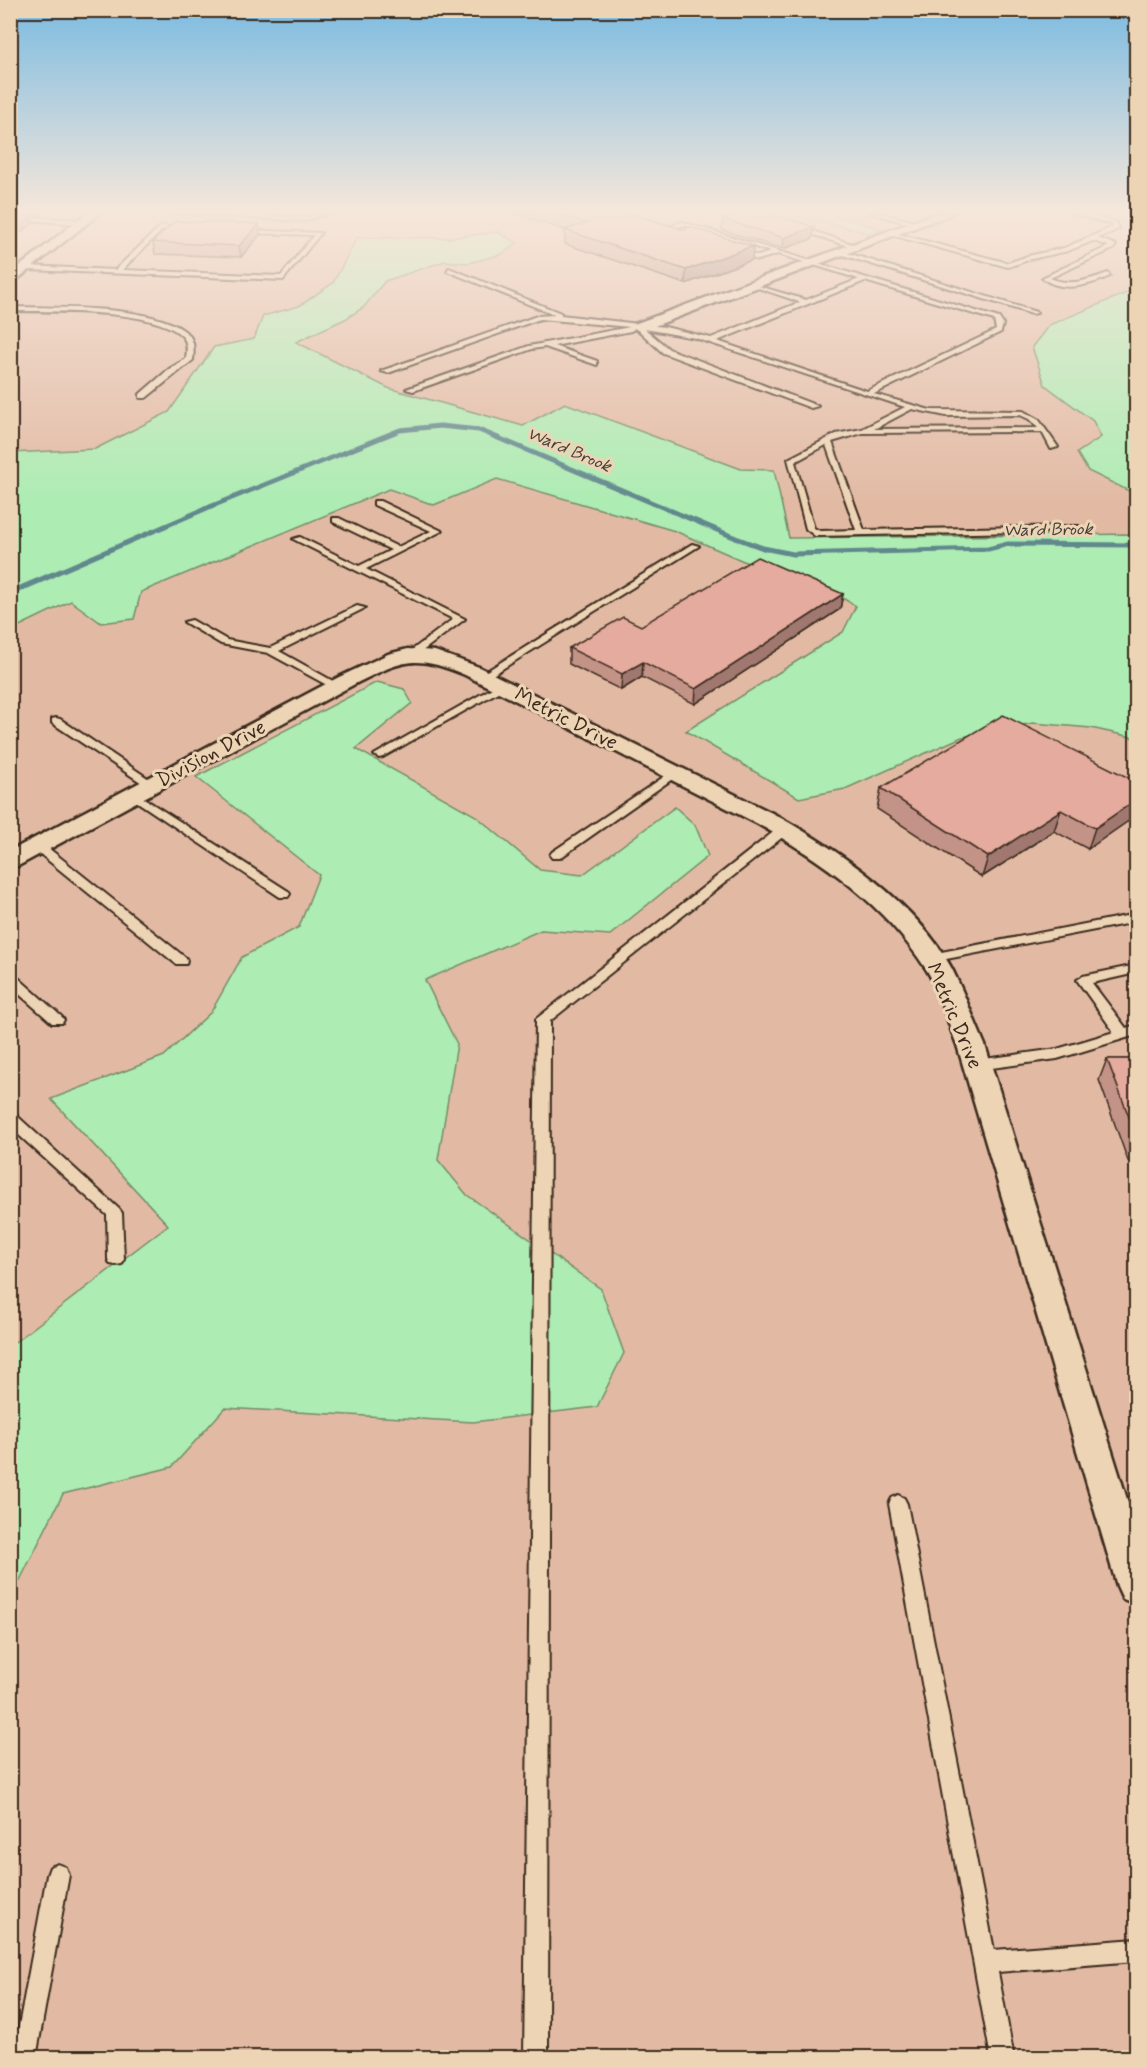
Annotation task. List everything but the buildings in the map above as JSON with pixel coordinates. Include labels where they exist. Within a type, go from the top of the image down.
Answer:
[{"type":"street","points":[[639,327],[687,310]]},
{"type":"street","name":"Metric Drive","points":[[413,653],[441,657],[492,681],[785,829],[863,883],[908,926],[939,969],[971,1045],[1137,1586]]},
{"type":"street","name":"Division Drive","points":[[10,861],[336,687],[391,660],[413,653]]},
{"type":"lane","points":[[21,310],[122,314],[170,325],[185,335],[192,348],[189,360],[172,371],[143,396]]},
{"type":"lane","points":[[548,310],[569,318]]},
{"type":"lane","points":[[710,340],[787,310]]},
{"type":"lane","points":[[867,394],[999,331],[1000,324],[997,320],[963,310]]},
{"type":"lane","points":[[1023,310],[1034,313]]},
{"type":"lane","points":[[385,371],[539,317],[569,318],[665,329],[710,340],[909,408],[946,414],[1020,413],[1032,416],[1054,447]]},
{"type":"lane","points":[[410,389],[531,347],[580,340],[639,327]]},
{"type":"lane","points":[[639,327],[666,351],[814,406]]},
{"type":"lane","points":[[546,345],[594,363]]},
{"type":"lane","points":[[862,431],[909,408]]},
{"type":"lane","points":[[1043,430],[862,431],[839,436],[791,461],[810,529],[818,534],[1079,529]]},
{"type":"lane","points":[[828,441],[861,532]]},
{"type":"lane","points":[[359,569],[438,531],[377,503]]},
{"type":"lane","points":[[336,520],[398,550]]},
{"type":"lane","points":[[297,539],[460,619],[413,653]]},
{"type":"lane","points":[[379,756],[695,546]]},
{"type":"lane","points":[[271,651],[360,608]]},
{"type":"lane","points":[[189,622],[224,642],[271,651],[336,687]]},
{"type":"lane","points":[[56,721],[143,790],[284,894]]},
{"type":"lane","points":[[556,855],[674,773]]},
{"type":"lane","points":[[536,2058],[543,1019],[785,829]]},
{"type":"lane","points":[[38,846],[181,961]]},
{"type":"lane","points":[[931,958],[1137,918]]},
{"type":"lane","points":[[977,1065],[1057,1054],[1130,1032],[1083,980],[1137,969]]},
{"type":"lane","points":[[10,978],[57,1020]]},
{"type":"lane","points":[[10,1118],[114,1214],[116,1259]]},
{"type":"lane","points":[[898,1504],[1003,2058]]},
{"type":"lane","points":[[24,2058],[58,1875]]},
{"type":"lane","points":[[985,1962],[1137,1950]]},
{"type":"shaded area","points":[[11,310],[1136,310],[1136,2057],[11,2057]]},
{"type":"green space","points":[[286,310],[360,310],[296,342],[388,388],[523,426],[565,403],[741,469],[774,470],[789,538],[1136,534],[1136,738],[1091,728],[1033,723],[962,737],[845,789],[799,798],[686,731],[843,632],[856,606],[819,584],[766,571],[675,531],[497,479],[434,505],[389,489],[141,592],[134,619],[101,623],[71,601],[11,630],[10,453],[95,449],[169,412],[214,347],[254,339],[263,316]]},
{"type":"green space","points":[[1086,310],[1136,310],[1136,493],[1088,471],[1077,453],[1101,437],[1093,421],[1045,385],[1032,347],[1049,325]]},
{"type":"green space","points":[[377,682],[404,689],[412,703],[356,749],[476,816],[540,870],[582,875],[675,807],[695,825],[708,856],[610,935],[541,930],[425,980],[457,1044],[438,1160],[467,1195],[601,1289],[624,1353],[597,1407],[473,1422],[225,1408],[172,1467],[63,1494],[11,1598],[11,1345],[168,1225],[51,1099],[164,1056],[211,1012],[242,957],[299,927],[319,875],[196,777]]},
{"type":"waterway","name":"Ward Brook","points":[[49,576],[207,508],[400,430],[440,426],[479,430],[736,538],[763,548],[793,554],[988,549],[1008,544],[1136,545]]},
{"type":"waterway","name":"Ward Brook","points":[[10,593],[52,575]]}]
